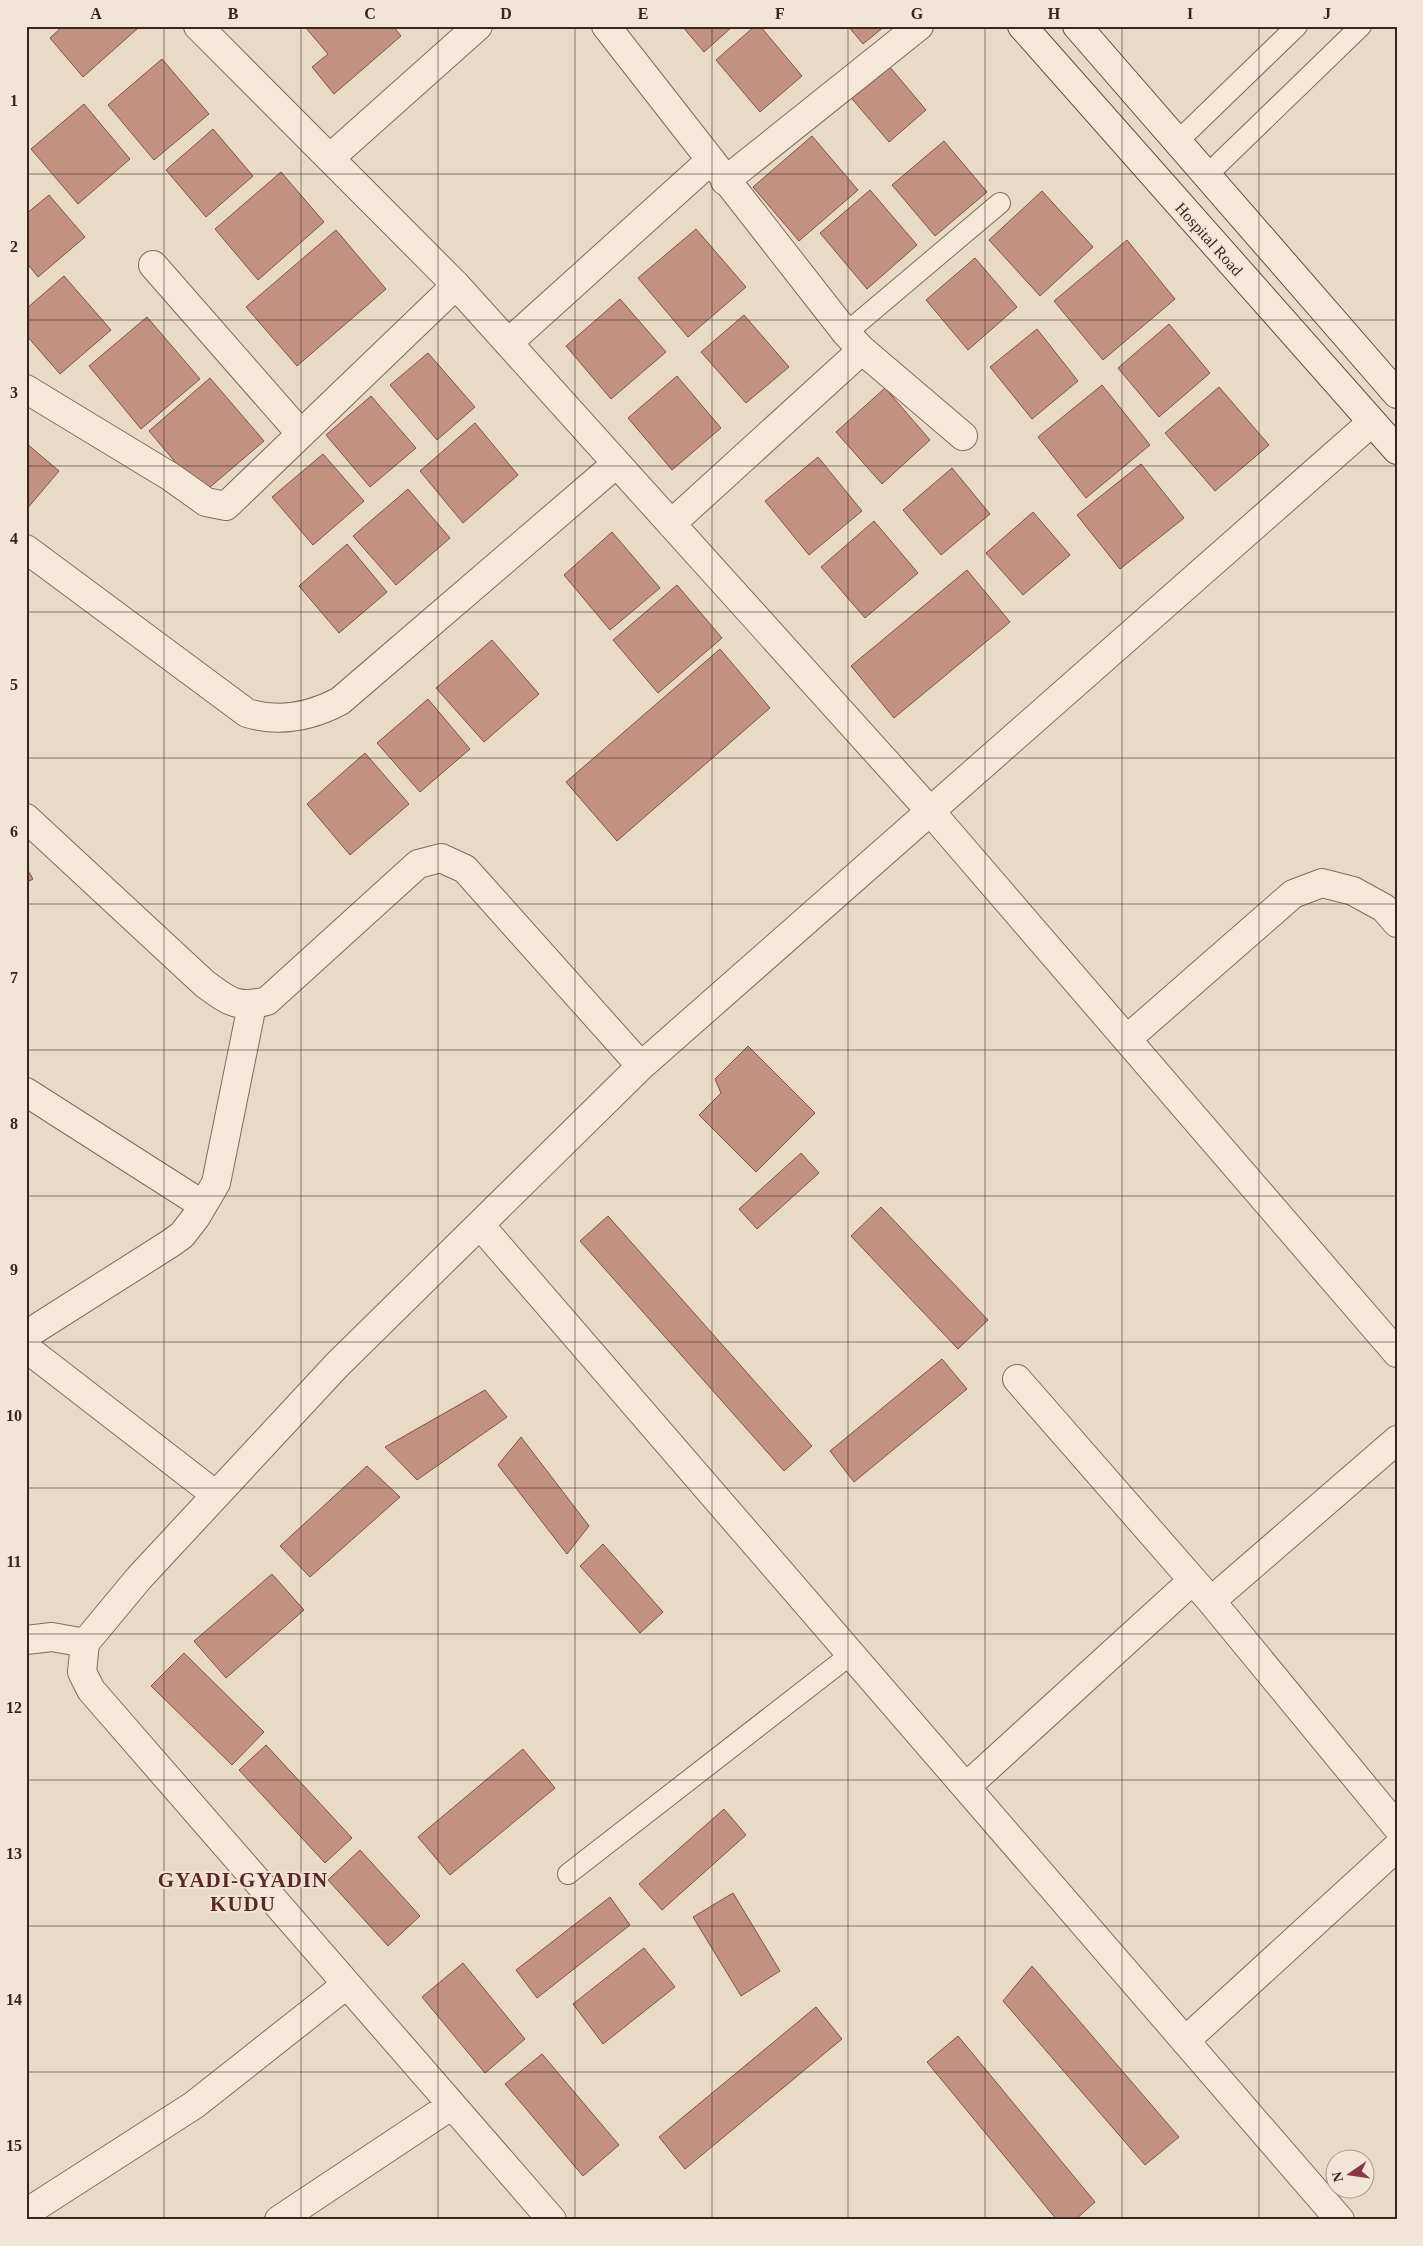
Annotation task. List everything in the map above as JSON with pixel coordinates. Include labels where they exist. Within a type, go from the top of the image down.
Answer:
[{"type":"street","points":[[198,26],[456,285],[931,812],[1397,1352]]},
{"type":"street","points":[[330,158],[478,26]]},
{"type":"street","points":[[606,26],[854,342],[963,436]]},
{"type":"street","points":[[508,343],[718,170],[919,26]]},
{"type":"street","name":"Hospital Road","points":[[1022,26],[1397,450]]},
{"type":"street","points":[[1077,26],[1397,394]]},
{"type":"street","points":[[153,265],[301,434]]},
{"type":"street","points":[[26,389],[171,477],[206,502],[226,506],[456,285]]},
{"type":"street","points":[[671,524],[854,342]]},
{"type":"street","points":[[552,2220],[91,1690],[82,1672],[85,1643],[139,1578],[337,1365],[642,1066],[1372,422]]},
{"type":"street","points":[[26,549],[247,713],[261,717],[291,719],[322,711],[340,701],[616,464]]},
{"type":"street","points":[[26,818],[205,984],[232,1003],[252,1005],[267,1001],[418,864],[441,858],[465,868],[642,1066]]},
{"type":"street","points":[[1127,1039],[1294,894],[1322,883],[1353,891],[1384,908],[1397,923]]},
{"type":"street","points":[[26,1335],[182,1235],[204,1205],[216,1183],[252,1005]]},
{"type":"street","points":[[26,1092],[204,1205]]},
{"type":"street","points":[[480,1225],[1340,2220]]},
{"type":"street","points":[[26,1348],[216,1495]]},
{"type":"street","points":[[1017,1379],[1211,1601],[1397,1827]]},
{"type":"street","points":[[1211,1601],[1397,1440]]},
{"type":"street","points":[[966,1787],[1192,1580]]},
{"type":"street","points":[[26,1640],[52,1636],[85,1643]]},
{"type":"street","points":[[1185,2041],[1397,1848]]},
{"type":"street","points":[[26,2213],[194,2105],[346,1984]]},
{"type":"street","points":[[279,2220],[452,2105]]},
{"type":"lane","points":[[1177,142],[1297,26]]},
{"type":"lane","points":[[1207,175],[1361,26]]},
{"type":"lane","points":[[854,342],[1000,203]]},
{"type":"lane","points":[[568,1874],[850,1655]]},
{"type":"building","points":[[63,26],[134,26],[137,29],[83,77],[50,38]]},
{"type":"building","points":[[307,26],[393,26],[401,36],[334,94],[312,67],[328,54],[306,28]]},
{"type":"building","points":[[682,26],[733,26],[704,52]]},
{"type":"building","points":[[755,26],[760,26],[802,76],[760,112],[716,60]]},
{"type":"building","points":[[848,26],[885,26],[863,44]]},
{"type":"building","points":[[162,59],[209,114],[154,160],[108,105]]},
{"type":"building","points":[[884,60],[926,110],[889,142],[847,93]]},
{"type":"building","points":[[84,104],[130,159],[78,204],[31,149]]},
{"type":"building","points":[[213,129],[253,176],[206,217],[166,170]]},
{"type":"building","points":[[812,136],[858,190],[799,241],[753,187]]},
{"type":"building","points":[[944,141],[987,192],[935,236],[892,185]]},
{"type":"building","points":[[281,172],[324,222],[258,280],[215,229]]},
{"type":"building","points":[[870,190],[917,245],[867,289],[820,233]]},
{"type":"building","points":[[1042,191],[1093,247],[1040,296],[989,240]]},
{"type":"building","points":[[49,195],[85,237],[38,277],[26,262],[26,214]]},
{"type":"building","points":[[696,229],[746,287],[688,337],[638,278]]},
{"type":"building","points":[[336,230],[386,289],[297,366],[246,307]]},
{"type":"building","points":[[1127,240],[1175,299],[1103,360],[1054,301]]},
{"type":"building","points":[[975,258],[1017,307],[968,350],[926,300]]},
{"type":"building","points":[[64,276],[111,330],[60,374],[26,335],[26,309]]},
{"type":"building","points":[[620,299],[666,352],[611,399],[566,346]]},
{"type":"building","points":[[744,315],[789,367],[746,403],[701,352]]},
{"type":"building","points":[[147,317],[200,379],[141,429],[89,366]]},
{"type":"building","points":[[1169,324],[1210,373],[1159,417],[1118,368]]},
{"type":"building","points":[[1037,329],[1078,381],[1032,419],[990,367]]},
{"type":"building","points":[[428,353],[475,407],[437,440],[390,385]]},
{"type":"building","points":[[677,376],[721,428],[672,470],[628,418]]},
{"type":"building","points":[[210,378],[264,441],[202,494],[149,431]]},
{"type":"building","points":[[1102,385],[1150,445],[1086,498],[1038,437]]},
{"type":"building","points":[[1219,387],[1269,445],[1215,491],[1165,433]]},
{"type":"building","points":[[885,388],[930,440],[882,484],[836,432]]},
{"type":"building","points":[[371,396],[416,448],[370,487],[326,435]]},
{"type":"building","points":[[475,423],[518,475],[463,523],[420,471]]},
{"type":"building","points":[[26,443],[59,471],[26,510]]},
{"type":"building","points":[[323,454],[364,501],[313,545],[272,497]]},
{"type":"building","points":[[818,457],[862,511],[809,555],[765,501]]},
{"type":"building","points":[[1141,464],[1184,518],[1120,569],[1077,515]]},
{"type":"building","points":[[952,468],[990,514],[941,555],[903,510]]},
{"type":"building","points":[[408,489],[450,538],[396,585],[353,536]]},
{"type":"building","points":[[1033,512],[1070,555],[1023,595],[986,553]]},
{"type":"building","points":[[874,521],[918,573],[865,618],[821,567]]},
{"type":"building","points":[[612,532],[660,588],[610,630],[564,575]]},
{"type":"building","points":[[347,544],[387,592],[339,633],[299,586]]},
{"type":"building","points":[[967,570],[1010,622],[894,718],[851,666]]},
{"type":"building","points":[[677,585],[722,638],[658,693],[613,640]]},
{"type":"building","points":[[492,640],[539,694],[484,742],[436,688]]},
{"type":"building","points":[[720,649],[770,708],[617,841],[566,782]]},
{"type":"building","points":[[428,699],[470,749],[420,792],[377,743]]},
{"type":"building","points":[[365,753],[409,804],[350,855],[307,804]]},
{"type":"building","points":[[26,867],[33,879],[26,883]]},
{"type":"building","points":[[748,1046],[815,1113],[756,1172],[699,1115],[721,1093],[715,1079]]},
{"type":"building","points":[[801,1153],[819,1173],[757,1229],[739,1209]]},
{"type":"building","points":[[881,1207],[988,1320],[958,1349],[851,1236]]},
{"type":"building","points":[[608,1216],[812,1446],[784,1471],[580,1241]]},
{"type":"building","points":[[942,1359],[967,1389],[854,1482],[830,1451]]},
{"type":"building","points":[[485,1390],[507,1417],[417,1480],[385,1447]]},
{"type":"building","points":[[521,1437],[589,1526],[567,1554],[498,1465]]},
{"type":"building","points":[[367,1466],[400,1497],[310,1577],[280,1546]]},
{"type":"building","points":[[603,1544],[663,1612],[640,1633],[580,1566]]},
{"type":"building","points":[[272,1574],[304,1610],[226,1678],[194,1641]]},
{"type":"building","points":[[184,1653],[264,1732],[232,1765],[151,1686]]},
{"type":"building","points":[[266,1745],[352,1838],[325,1863],[239,1770]]},
{"type":"building","points":[[523,1749],[555,1788],[450,1875],[418,1837]]},
{"type":"building","points":[[724,1809],[746,1835],[662,1910],[639,1884]]},
{"type":"building","points":[[360,1850],[420,1916],[388,1946],[328,1880]]},
{"type":"building","points":[[733,1893],[780,1971],[741,1996],[693,1917]]},
{"type":"building","points":[[610,1897],[630,1925],[537,1998],[516,1970]]},
{"type":"building","points":[[644,1948],[675,1987],[603,2044],[573,2004]]},
{"type":"building","points":[[463,1963],[525,2039],[485,2073],[422,1997]]},
{"type":"building","points":[[1032,1966],[1179,2137],[1145,2165],[1003,2001]]},
{"type":"building","points":[[816,2007],[842,2039],[685,2169],[659,2137]]},
{"type":"building","points":[[958,2036],[1095,2202],[1075,2220],[1057,2220],[927,2062]]},
{"type":"building","points":[[542,2054],[619,2145],[583,2176],[505,2084]]},
{"type":"district","name":"GYADI-GYADIN KUDU","points":[[243,1892]]}]
